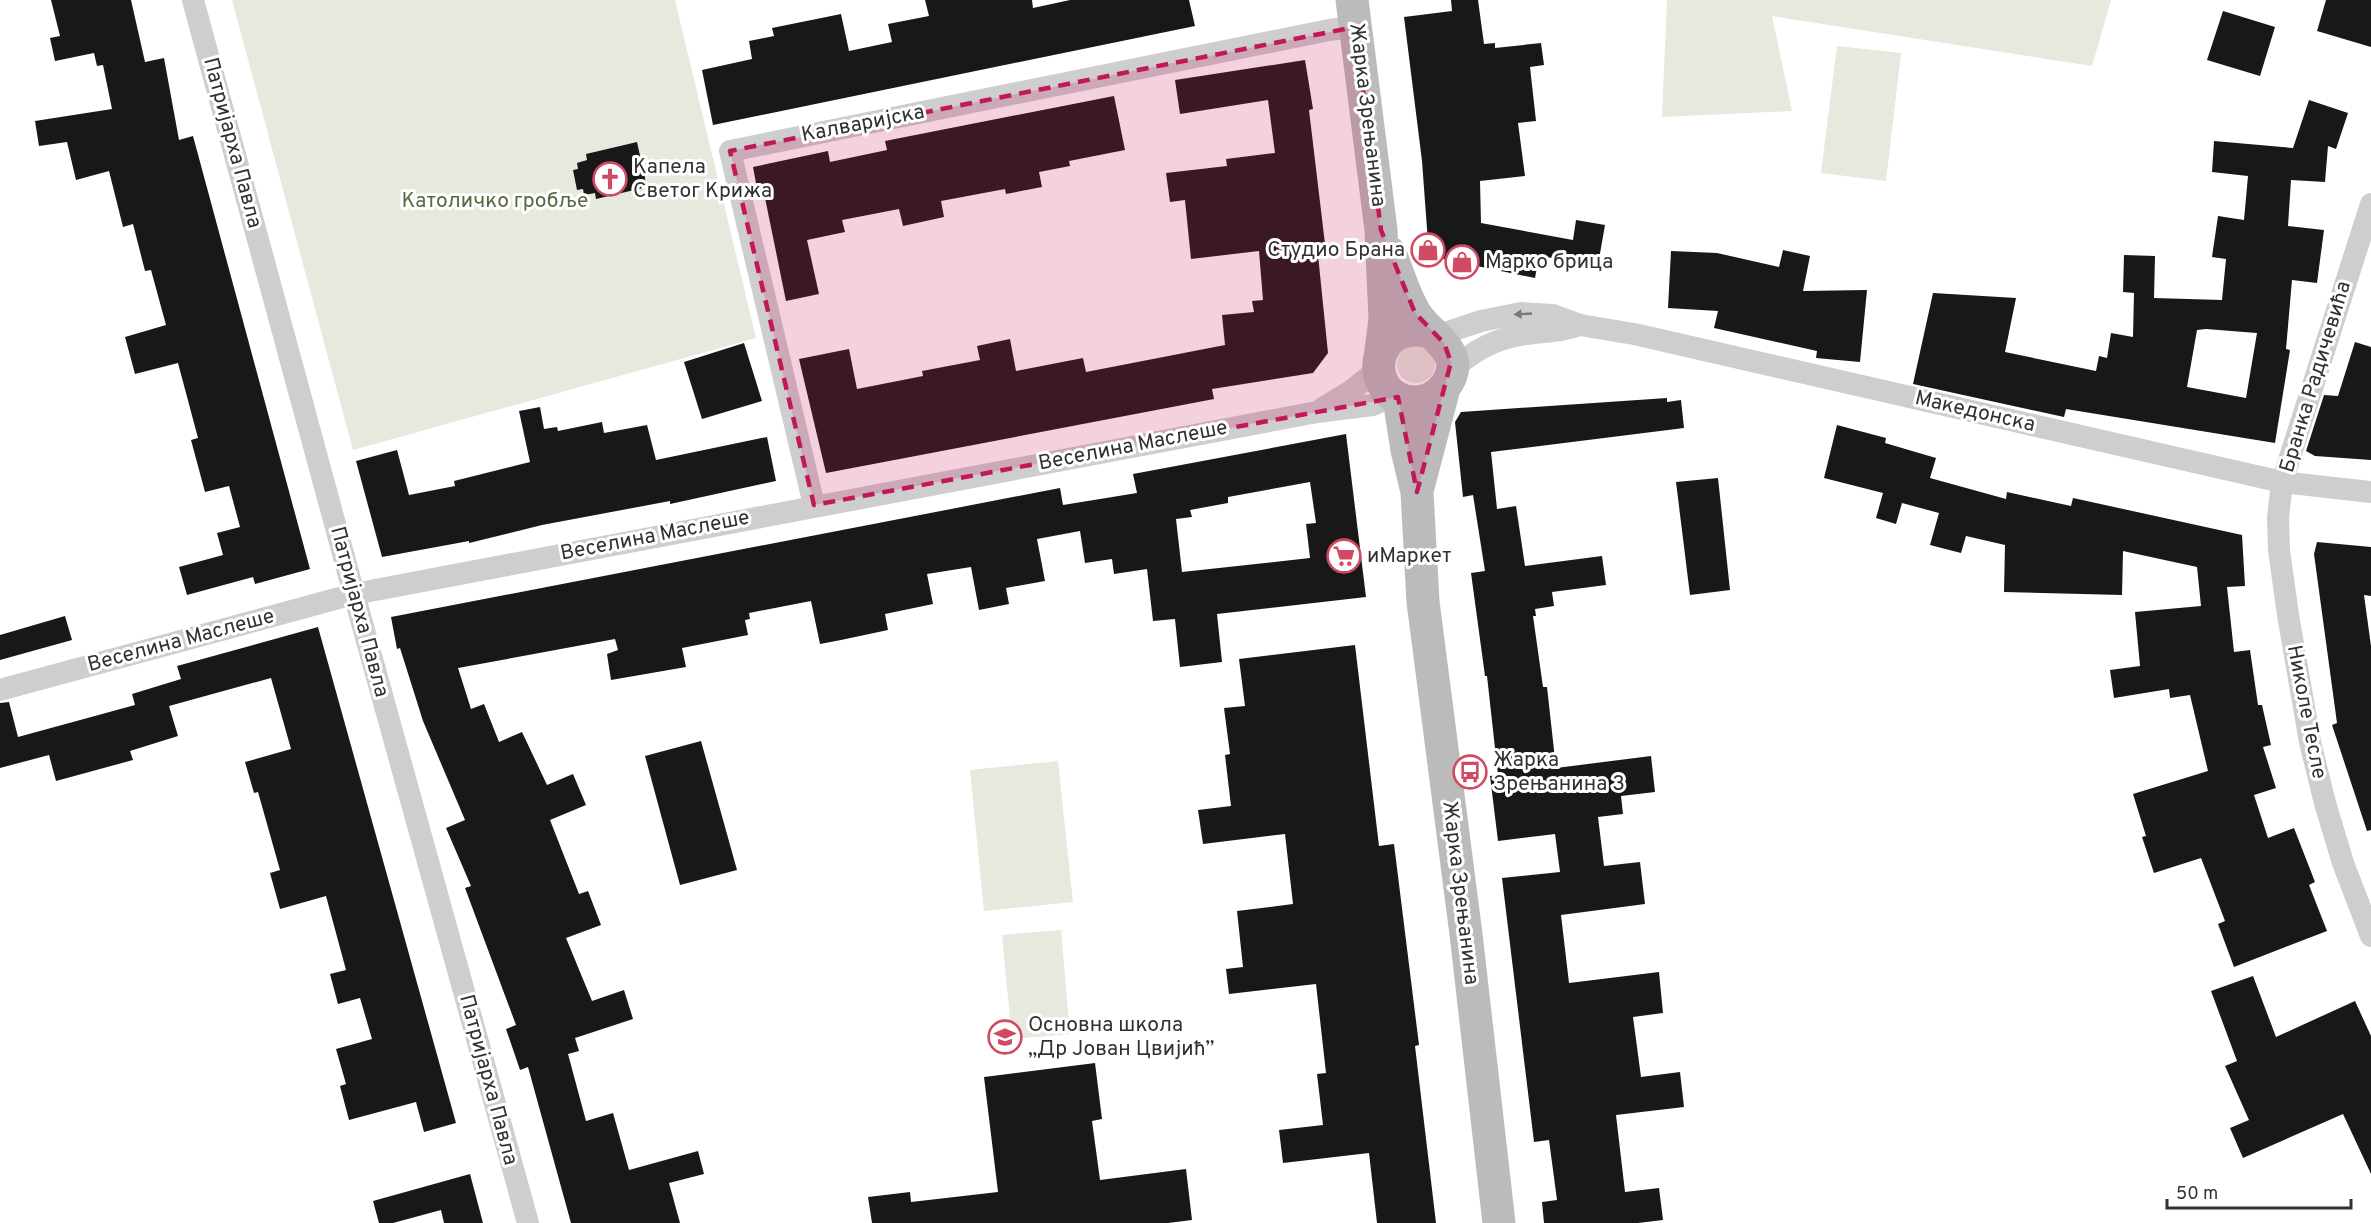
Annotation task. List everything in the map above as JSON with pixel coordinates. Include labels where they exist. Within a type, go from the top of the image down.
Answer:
[{"type":"main road","name":"Жарка Зрењанина","points":[[1354,14],[1381,230],[1388,379],[1417,492],[1423,602],[1466,934],[1499,1223]]},
{"type":"main road","name":"Жарка Зрењанина","points":[[1381,230],[1415,313],[1449,352],[1448,380],[1417,492]]},
{"type":"main road","points":[[1433,334],[1418,329],[1396,334],[1387,342],[1388,379],[1419,402],[1437,395],[1448,380]]},
{"type":"street","name":"Патријарха Павла","points":[[194,0],[354,594],[528,1223]]},
{"type":"street","name":"Калваријска","points":[[814,506],[729,151],[1329,30],[1354,14]]},
{"type":"street","name":"Бранка Радичевића","points":[[2283,482],[2371,204]]},
{"type":"street","name":"Македонска","points":[[1433,334],[1521,313],[1553,315],[1580,325],[1623,332],[2283,482],[2371,492]]},
{"type":"street","name":"Македонска","points":[[1448,380],[1473,352],[1501,339],[1534,333],[1561,332],[1580,325]]},
{"type":"street","name":"Веселина Маслеше","points":[[0,690],[354,594],[1317,412],[1373,405],[1388,379]]},
{"type":"street","name":"Веселина Маслеше","points":[[1317,412],[1351,391],[1388,379]]},
{"type":"street","name":"Николе Тесле","points":[[2283,482],[2278,518],[2279,550],[2310,742],[2340,853],[2371,936]]},
{"type":"highlighted area","points":[[1355,27],[1381,230],[1415,313],[1444,343],[1451,362],[1417,492],[1398,397],[814,505],[730,151]]},
{"type":"green space","name":"Католичко гробље","points":[[232,0],[675,0],[756,338],[353,450]]},
{"type":"green space","points":[[1667,0],[2111,0],[2092,66],[1772,16],[1792,111],[1662,117]]},
{"type":"green space","points":[[1837,46],[1901,53],[1886,181],[1821,173]]},
{"type":"green space","points":[[1416,345],[1423,346],[1429,351],[1434,357],[1434,371],[1429,377],[1423,382],[1416,383],[1409,382],[1403,377],[1398,371],[1397,364],[1398,357],[1403,351],[1409,346]]},
{"type":"green space","points":[[1058,761],[1073,902],[984,911],[970,770]]},
{"type":"green space","points":[[1061,930],[1070,1034],[1012,1039],[1002,935]]},
{"type":"building","points":[[51,0],[131,0],[145,62],[164,58],[179,140],[193,136],[310,569],[255,584],[253,577],[187,595],[179,567],[223,555],[217,533],[240,527],[229,486],[205,492],[191,440],[198,438],[178,363],[135,374],[125,337],[166,325],[151,270],[145,271],[133,224],[123,227],[109,171],[76,180],[67,142],[39,146],[35,121],[112,109],[103,65],[97,66],[94,53],[55,61],[50,38],[60,36]]},
{"type":"building","points":[[925,0],[1032,0],[1033,8],[1070,0],[1189,0],[1195,26],[713,125],[702,70],[752,59],[749,41],[774,36],[772,28],[841,14],[849,51],[892,42],[888,24],[929,16]]},
{"type":"building","points":[[1451,0],[1478,0],[1484,44],[1495,43],[1495,48],[1541,43],[1544,65],[1530,67],[1536,121],[1518,123],[1525,176],[1480,181],[1481,223],[1573,240],[1576,220],[1605,225],[1598,265],[1539,256],[1535,278],[1429,256],[1422,161],[1404,17],[1452,11]]},
{"type":"building","points":[[2326,0],[2371,0],[2371,47],[2317,31]]},
{"type":"building","points":[[2223,11],[2275,27],[2260,76],[2207,60]]},
{"type":"building","points":[[1305,60],[1313,109],[1309,110],[1325,244],[1317,245],[1328,353],[1313,373],[1212,389],[1214,399],[826,473],[799,359],[849,349],[857,389],[923,376],[922,371],[980,360],[977,346],[1010,339],[1016,371],[1083,358],[1086,372],[1225,345],[1222,315],[1254,312],[1252,301],[1263,300],[1259,251],[1191,259],[1185,200],[1170,202],[1166,173],[1227,166],[1226,159],[1275,153],[1268,100],[1180,114],[1175,80]]},
{"type":"building","points":[[1114,96],[1125,150],[1069,161],[1070,166],[1039,172],[1042,187],[1006,194],[1005,189],[941,201],[944,217],[903,226],[899,209],[842,220],[845,232],[807,240],[819,294],[786,301],[764,193],[758,194],[753,167],[828,151],[830,162],[887,150],[885,141]]},
{"type":"building","points":[[2309,100],[2348,113],[2336,149],[2328,146],[2325,182],[2291,180],[2288,226],[2324,230],[2317,283],[2292,280],[2286,349],[2290,350],[2275,443],[2066,409],[2064,417],[1913,384],[1933,293],[2016,298],[2005,352],[2096,371],[2099,356],[2107,358],[2111,333],[2133,337],[2134,293],[2123,292],[2124,255],[2155,256],[2154,298],[2222,300],[2226,259],[2212,257],[2218,216],[2244,220],[2248,176],[2212,172],[2214,141],[2293,148]],"holes":[[[2197,330],[2257,333],[2246,398],[2187,387]]]},
{"type":"building","name":"Капела Светог Крижа","points":[[637,142],[647,187],[596,199],[595,193],[584,195],[583,189],[577,190],[573,170],[578,169],[577,163],[587,160],[586,154]]},
{"type":"building","points":[[1783,250],[1810,256],[1803,291],[1867,290],[1860,362],[1816,358],[1817,351],[1714,328],[1718,311],[1668,308],[1671,251],[1717,253],[1779,267]]},
{"type":"building","points":[[2355,342],[2371,347],[2371,460],[2315,456],[2306,451],[2324,395],[2338,396]]},
{"type":"building","points":[[744,343],[762,401],[702,419],[684,362]]},
{"type":"building","points":[[1667,398],[1667,402],[1681,400],[1684,428],[1491,452],[1497,509],[1516,506],[1525,566],[1602,556],[1606,585],[1552,592],[1554,606],[1535,609],[1536,616],[1533,616],[1543,687],[1547,687],[1556,768],[1651,756],[1655,792],[1621,796],[1623,814],[1598,817],[1604,866],[1640,862],[1645,904],[1561,915],[1569,983],[1659,972],[1663,1013],[1633,1017],[1641,1077],[1680,1072],[1684,1107],[1616,1115],[1625,1192],[1659,1188],[1663,1220],[1638,1223],[1544,1223],[1542,1202],[1557,1200],[1549,1140],[1534,1142],[1502,878],[1560,872],[1555,834],[1498,841],[1490,776],[1498,775],[1487,676],[1485,676],[1471,573],[1485,571],[1473,495],[1463,497],[1455,422],[1461,412]]},
{"type":"building","points":[[540,407],[544,429],[557,427],[558,431],[602,422],[604,433],[647,425],[656,460],[767,437],[776,481],[670,504],[670,501],[542,525],[469,543],[469,541],[382,557],[356,461],[397,450],[409,495],[455,486],[454,481],[530,462],[519,411]]},
{"type":"building","points":[[1837,425],[1886,438],[1885,443],[1936,458],[1930,478],[2006,499],[2007,492],[2071,506],[2073,498],[2242,535],[2245,586],[2227,587],[2234,652],[2250,650],[2258,705],[2262,705],[2271,745],[2263,747],[2276,788],[2254,795],[2268,838],[2294,828],[2315,882],[2309,885],[2327,931],[2234,967],[2218,924],[2225,921],[2201,858],[2154,873],[2142,837],[2146,836],[2133,794],[2208,771],[2190,695],[2170,698],[2169,689],[2114,698],[2110,670],[2140,666],[2135,612],[2201,606],[2197,567],[2123,551],[2122,595],[2004,592],[2005,545],[1966,536],[1961,553],[1930,545],[1939,513],[1902,503],[1896,524],[1876,518],[1883,493],[1824,478]]},
{"type":"building","points":[[1346,434],[1366,597],[1217,614],[1222,662],[1180,667],[1175,619],[1153,621],[1147,569],[1114,574],[1112,559],[1085,563],[1080,531],[1037,539],[1045,581],[1006,588],[1009,604],[979,610],[971,567],[927,574],[933,604],[885,614],[888,630],[841,640],[820,644],[811,601],[749,613],[750,619],[745,620],[748,635],[682,648],[686,667],[611,680],[607,654],[618,650],[615,639],[458,668],[471,709],[484,704],[499,742],[522,732],[547,785],[573,774],[586,805],[550,820],[579,894],[588,891],[601,925],[566,938],[592,1001],[624,990],[633,1019],[575,1038],[579,1051],[568,1054],[586,1121],[613,1113],[629,1170],[698,1151],[704,1174],[669,1183],[680,1223],[571,1223],[528,1067],[520,1070],[506,1029],[516,1025],[465,888],[471,886],[446,828],[465,820],[423,721],[400,648],[397,649],[391,617],[1060,488],[1063,505],[1137,493],[1133,474]],"holes":[[[1310,482],[1316,523],[1306,524],[1310,558],[1182,572],[1176,519],[1192,517],[1190,510],[1228,503],[1228,497]]]},
{"type":"building","points":[[1718,478],[1730,590],[1690,595],[1676,482]]},
{"type":"building","points":[[2317,542],[2371,547],[2371,596],[2364,595],[2371,646],[2371,830],[2367,831],[2332,725],[2337,723],[2314,554]]},
{"type":"building","points":[[65,616],[72,640],[0,660],[0,635]]},
{"type":"building","points":[[318,627],[456,1123],[424,1132],[416,1102],[349,1120],[340,1086],[346,1084],[336,1049],[372,1039],[360,998],[338,1004],[330,974],[346,970],[326,896],[280,909],[270,873],[280,870],[258,792],[254,793],[245,762],[291,749],[271,678],[169,706],[178,736],[130,751],[133,760],[56,781],[49,755],[0,768],[0,703],[9,702],[18,737],[135,705],[132,694],[181,679],[177,666]]},
{"type":"building","points":[[1355,645],[1379,846],[1394,844],[1419,1045],[1415,1046],[1436,1223],[1377,1223],[1369,1153],[1283,1163],[1279,1130],[1323,1125],[1317,1074],[1326,1073],[1316,984],[1229,994],[1226,969],[1243,967],[1237,911],[1293,904],[1285,834],[1203,844],[1198,810],[1231,806],[1225,755],[1230,754],[1224,708],[1245,706],[1239,659]]},
{"type":"building","points":[[701,741],[737,870],[680,885],[645,756]]},
{"type":"building","points":[[2253,976],[2276,1037],[2355,1001],[2371,1036],[2371,1174],[2343,1114],[2243,1158],[2230,1128],[2249,1120],[2225,1066],[2237,1061],[2211,991]]},
{"type":"building","points":[[1095,1063],[1102,1119],[1092,1121],[1100,1180],[1186,1169],[1192,1220],[1168,1223],[872,1223],[868,1197],[910,1192],[911,1202],[998,1192],[984,1077]]},
{"type":"building","points":[[470,1174],[483,1223],[444,1223],[441,1210],[393,1223],[379,1223],[373,1201]]},
{"type":"place","name":"Капела Светог Крижа","points":[[610,179]]},
{"type":"place","name":"Студио Брана","points":[[1428,250]]},
{"type":"place","name":"Марко брица","points":[[1462,262]]},
{"type":"place","name":"иМаркет","points":[[1344,556]]},
{"type":"place","name":"Жарка Зрењанина 3","points":[[1470,772]]},
{"type":"place","name":"Основна школа „Др Јован Цвијић”","points":[[1005,1037]]}]
